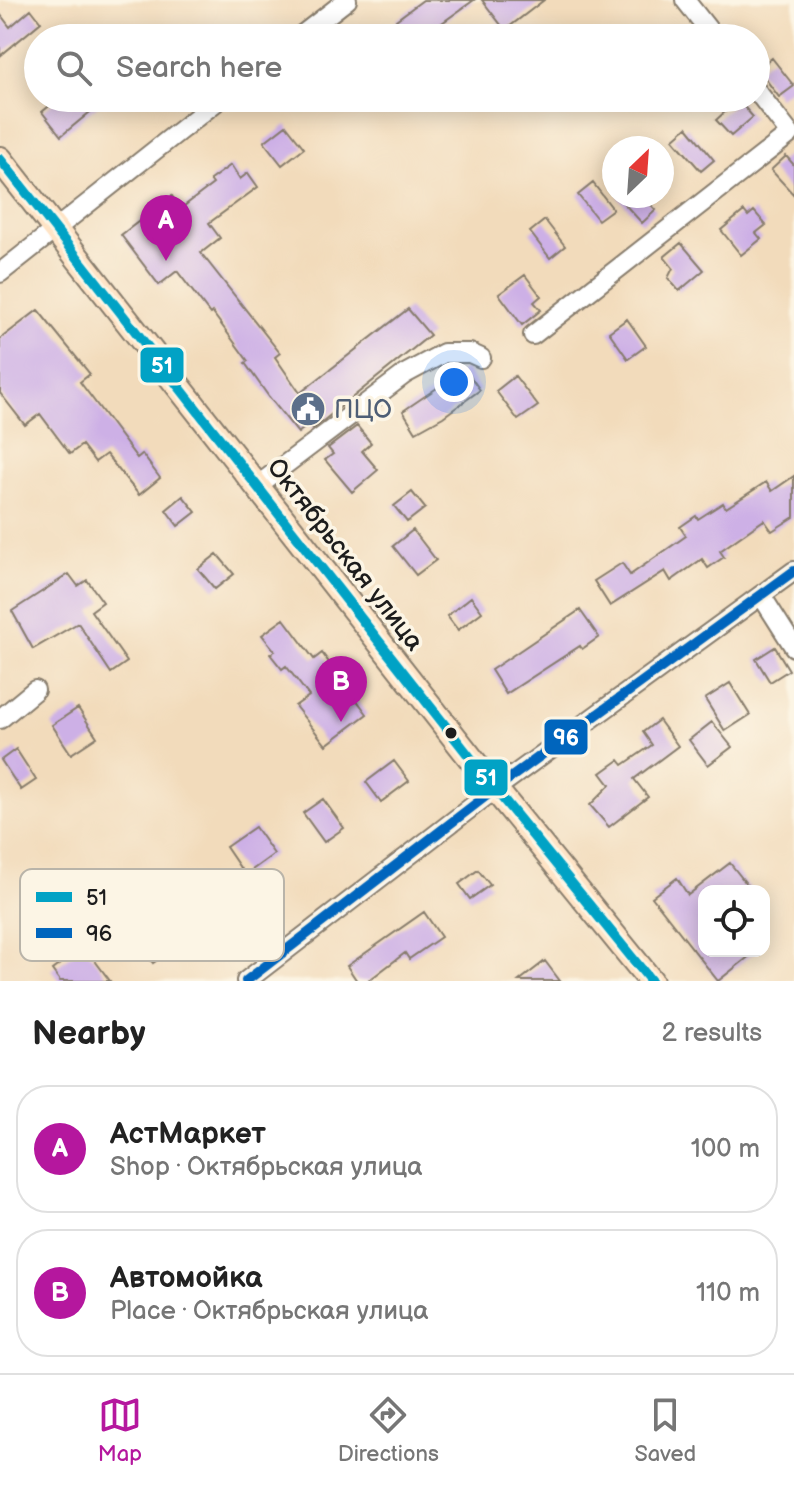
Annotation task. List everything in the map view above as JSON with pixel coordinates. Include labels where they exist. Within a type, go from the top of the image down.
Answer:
[{"type":"main road","name":"Октябрьская улица","points":[[0,159],[495,789],[651,981]]},
{"type":"street","points":[[316,24],[347,0]]},
{"type":"street","points":[[685,0],[704,24]]},
{"type":"street","points":[[533,335],[790,134],[770,108]]},
{"type":"street","points":[[0,273],[203,112]]},
{"type":"street","points":[[257,486],[405,374],[444,353],[470,353],[481,358]]},
{"type":"street","points":[[284,952],[495,789],[794,571]]},
{"type":"street","points":[[761,595],[794,647]]},
{"type":"street","points":[[0,719],[35,690]]},
{"type":"street","points":[[246,981],[272,961]]},
{"type":"building","points":[[423,0],[474,0],[441,24],[399,24],[396,20]]},
{"type":"building","points":[[482,0],[544,0],[513,24],[500,24]]},
{"type":"building","points":[[31,9],[41,22],[24,24],[24,36],[0,56],[0,14],[10,27]]},
{"type":"building","points":[[772,58],[794,86],[779,97],[770,85]]},
{"type":"building","points":[[42,112],[90,112],[61,136]]},
{"type":"building","points":[[725,112],[749,112],[753,117],[731,136],[716,120]]},
{"type":"building","points":[[286,125],[304,148],[282,165],[264,142]]},
{"type":"building","points":[[687,127],[714,160],[701,171],[674,138]]},
{"type":"building","points":[[786,156],[794,165],[794,195],[771,170]]},
{"type":"building","points":[[231,165],[240,179],[248,173],[258,187],[209,223],[220,238],[201,253],[280,353],[275,357],[300,393],[408,309],[430,335],[313,429],[309,424],[298,433],[269,397],[245,363],[248,361],[212,312],[210,314],[177,271],[159,285],[121,235],[172,196],[180,209],[213,184],[210,180]]},
{"type":"building","points":[[593,183],[602,195],[602,208],[613,209],[598,220],[578,195]]},
{"type":"building","points":[[628,208],[656,210],[642,223]]},
{"type":"building","points":[[744,211],[748,216],[754,211],[766,225],[756,233],[761,239],[741,255],[721,230]]},
{"type":"building","points":[[545,220],[565,246],[550,258],[530,232]]},
{"type":"building","points":[[681,243],[704,270],[679,291],[668,278],[673,268],[664,257]]},
{"type":"building","points":[[525,275],[541,296],[534,302],[541,310],[522,325],[499,294]]},
{"type":"building","points":[[38,310],[90,374],[80,382],[137,458],[142,454],[160,478],[139,495],[106,454],[95,462],[82,445],[70,454],[40,414],[25,425],[0,393],[0,339]]},
{"type":"building","points":[[627,319],[646,346],[628,359],[609,332]]},
{"type":"building","points":[[465,369],[480,390],[416,432],[403,411]]},
{"type":"building","points":[[515,376],[538,406],[518,420],[496,391]]},
{"type":"building","points":[[357,426],[371,443],[362,451],[378,470],[352,492],[325,460],[333,454],[328,448]]},
{"type":"building","points":[[794,476],[794,517],[772,531],[764,520],[720,551],[724,557],[708,568],[702,559],[671,581],[665,571],[610,606],[594,581],[622,563],[630,575],[686,536],[680,527],[696,516],[698,519],[723,503],[726,508],[766,482],[772,491]]},
{"type":"building","points":[[412,492],[425,508],[407,522],[394,506]]},
{"type":"building","points":[[183,496],[196,512],[178,526],[166,510]]},
{"type":"building","points":[[413,530],[436,560],[416,575],[393,546]]},
{"type":"building","points":[[217,554],[234,574],[215,589],[198,569]]},
{"type":"building","points":[[69,574],[78,586],[87,580],[103,602],[91,611],[127,662],[111,673],[78,623],[33,649],[12,611]]},
{"type":"building","points":[[471,597],[482,612],[458,630],[447,616]]},
{"type":"building","points":[[580,610],[599,637],[506,694],[491,670]]},
{"type":"building","points":[[284,619],[314,659],[322,653],[367,714],[326,745],[295,706],[309,696],[286,666],[282,669],[270,654],[275,651],[262,635]]},
{"type":"building","points":[[775,647],[789,670],[770,682],[756,659]]},
{"type":"building","points":[[730,683],[750,715],[725,731],[705,699]]},
{"type":"building","points":[[78,708],[97,737],[71,754],[52,725]]},
{"type":"building","points":[[659,720],[678,746],[634,779],[648,797],[609,827],[590,805],[610,785],[601,773],[619,760],[623,765],[652,745],[643,732]]},
{"type":"building","points":[[712,722],[732,747],[708,765],[689,740]]},
{"type":"building","points":[[16,749],[36,780],[21,790],[1,760]]},
{"type":"building","points":[[394,761],[409,781],[381,802],[366,782]]},
{"type":"building","points":[[323,799],[344,828],[324,842],[303,813]]},
{"type":"building","points":[[255,827],[274,854],[253,869],[241,869],[226,847]]},
{"type":"building","points":[[730,863],[747,885],[701,885]]},
{"type":"building","points":[[478,870],[490,885],[470,899],[459,884]]},
{"type":"building","points":[[677,878],[688,895],[698,887],[698,956],[652,897]]},
{"type":"building","points":[[424,912],[441,937],[409,959],[405,953],[368,981],[357,981],[347,966]]},
{"type":"building","points":[[699,957],[748,957],[718,981]]},
{"type":"building","points":[[64,961],[95,961],[110,981],[60,981],[52,970]]},
{"type":"building","points":[[545,961],[560,981],[519,981]]},
{"type":"transit line","name":"51","points":[[0,159],[495,789],[651,981]]},
{"type":"transit line","name":"96","points":[[284,952],[495,789],[794,571]]},
{"type":"transit line","name":"96","points":[[246,981],[272,961]]},
{"type":"place","name":"АстМаркет","points":[[166,261]]},
{"type":"place","name":"ПЦО","points":[[308,409]]},
{"type":"place","name":"Автомойка","points":[[341,722]]}]
